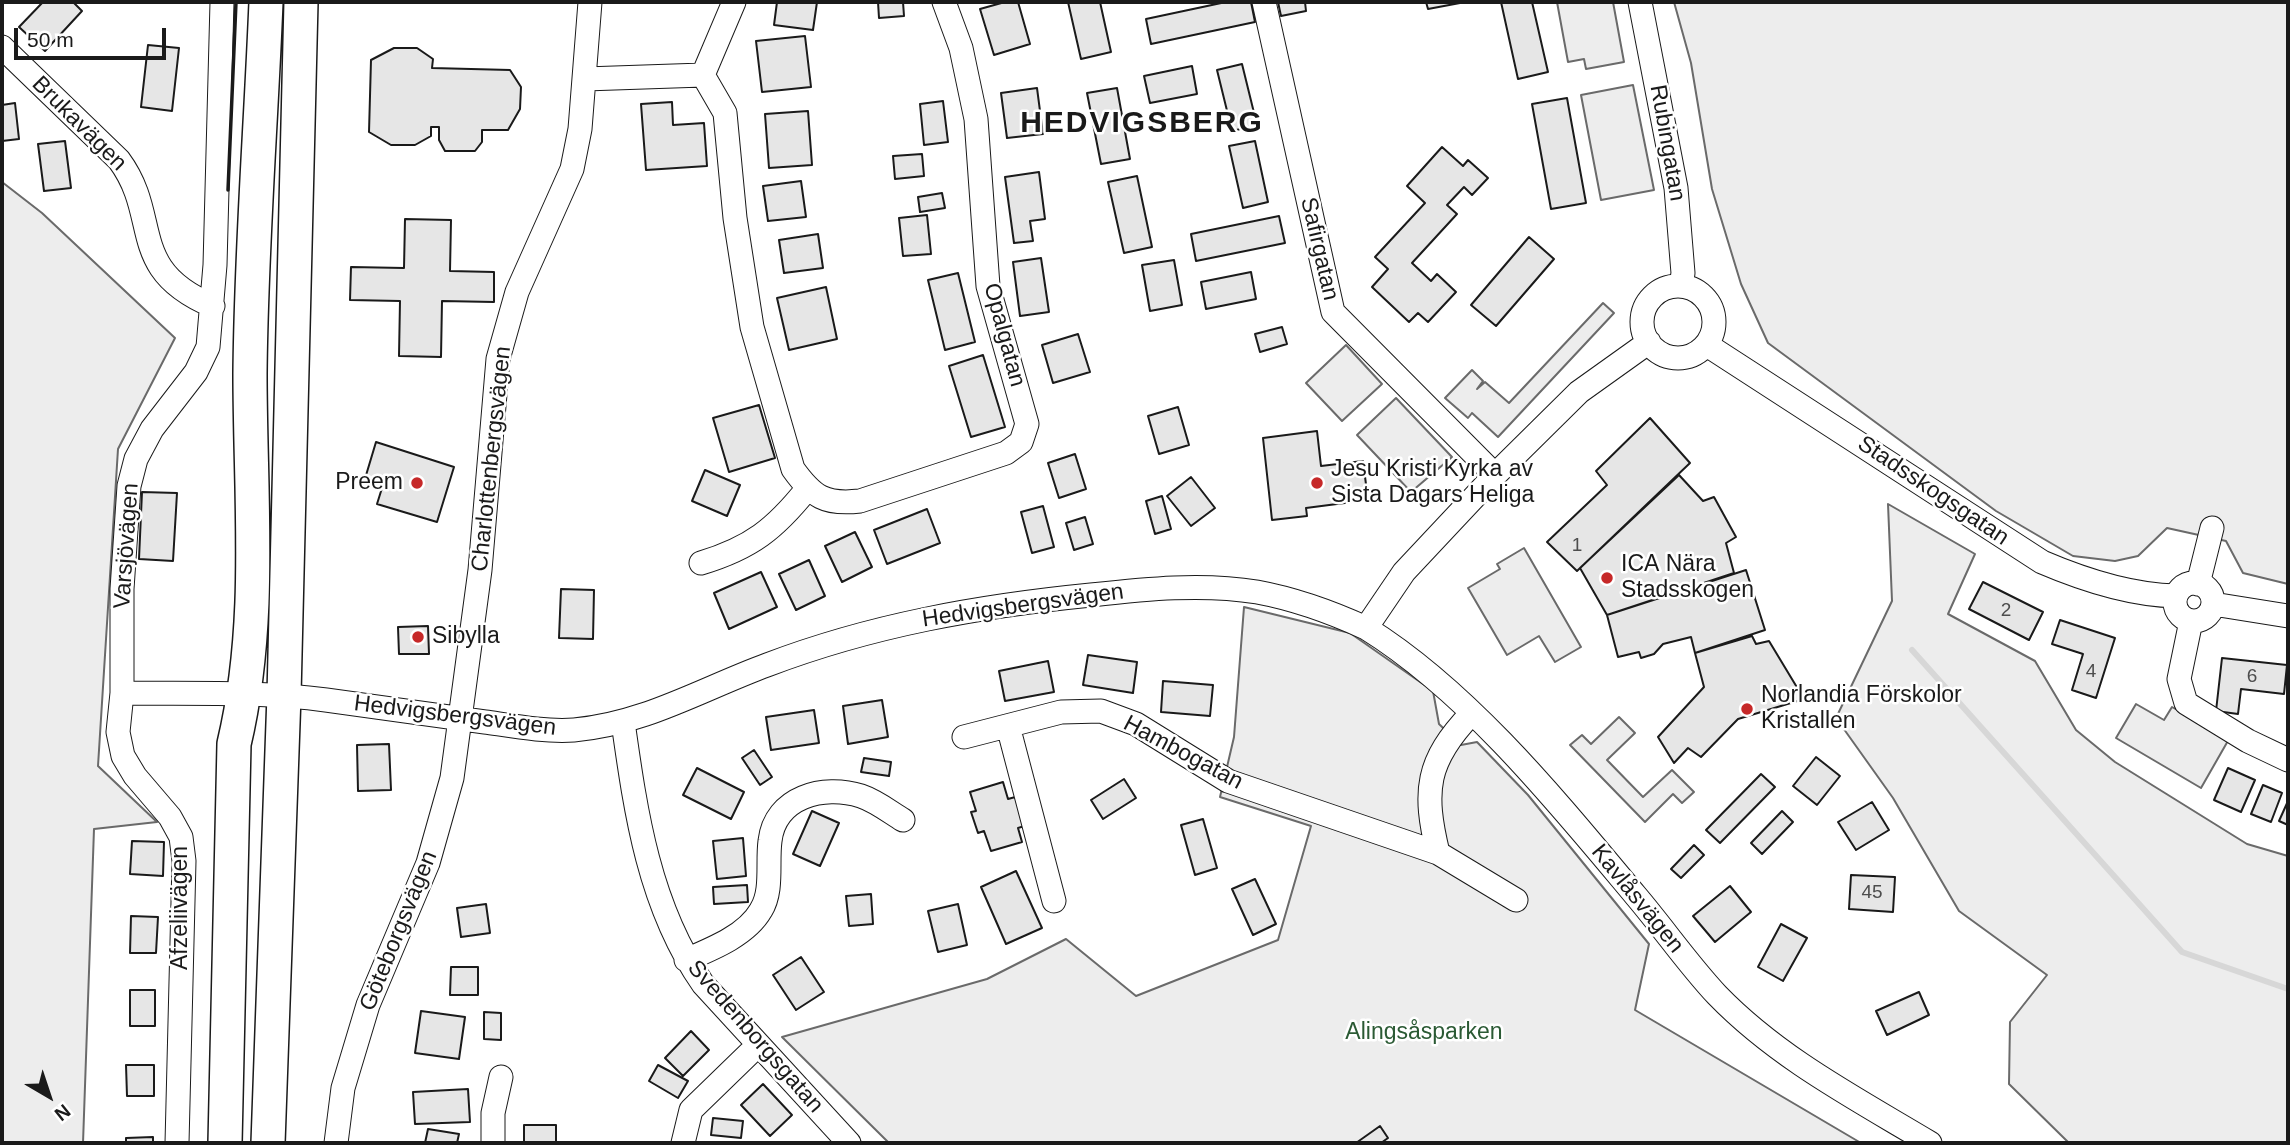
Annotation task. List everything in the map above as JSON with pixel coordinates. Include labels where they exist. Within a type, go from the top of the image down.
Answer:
[{"type":"highway","points":[[225,1143],[234,744],[246,693],[252,643],[255,496],[250,431],[250,353],[266,2]]},
{"type":"highway","points":[[268,1143],[284,695],[300,2]]},
{"type":"street","name":"Varsjövägen","points":[[122,693],[122,589],[129,486],[136,459],[152,429],[196,372],[208,347],[213,306],[222,2]]},
{"type":"street","name":"Charlottenbergsvägen","points":[[458,719],[480,570],[499,359],[517,292],[572,169],[585,79],[590,2]]},
{"type":"street","points":[[703,75],[734,2]]},
{"type":"street","name":"Opalgatan","points":[[807,489],[838,503],[860,501],[1006,453],[1021,442],[1027,424],[988,286],[976,119],[961,48],[944,2]]},
{"type":"street","name":"Safirgatan","points":[[1264,2],[1333,312],[1495,475]]},
{"type":"street","name":"Rubingatan","points":[[1640,2],[1676,188],[1683,272],[1681,286]]},
{"type":"street","name":"Brukavägen","points":[[2,47],[119,160],[129,173],[153,254],[161,269],[174,285],[213,306]]},
{"type":"street","points":[[585,79],[703,75]]},
{"type":"street","points":[[701,563],[737,552],[758,539],[784,517],[807,489],[793,469],[752,327],[735,218],[725,113],[703,75]]},
{"type":"street","points":[[1681,286],[1698,292],[1710,305],[1714,323],[1707,345],[1690,356],[1676,358],[1664,355],[1649,342],[1642,325],[1646,307],[1663,290],[1681,286]]},
{"type":"street","points":[[1366,628],[1404,572],[1495,475],[1579,392],[1649,342]]},
{"type":"street","name":"Stadsskogsgatan","points":[[1707,345],[2042,562],[2078,577],[2124,589],[2176,597]]},
{"type":"street","points":[[2197,584],[2212,527]]},
{"type":"street","points":[[2197,584],[2209,591],[2213,604],[2204,618],[2191,621],[2179,614],[2176,597],[2185,586],[2197,584]]},
{"type":"street","name":"Hedvigsbergsvägen","points":[[246,693],[284,695],[458,719],[572,730],[622,722],[662,709],[767,665],[830,644],[900,624],[986,606],[1163,587],[1219,588],[1257,592],[1319,608],[1366,628]]},
{"type":"street","points":[[2213,604],[2288,616]]},
{"type":"street","points":[[2191,621],[2179,679],[2186,704],[2248,741],[2288,760]]},
{"type":"street","name":"Kavlåsvägen","points":[[1366,628],[1410,658],[1471,713],[1574,822],[1685,959],[1760,1036],[1834,1087],[1930,1143]]},
{"type":"street","points":[[122,693],[246,693]]},
{"type":"street","name":"Afzeliivägen","points":[[122,693],[118,732],[123,756],[135,776],[170,817],[181,837],[184,861],[177,1143]]},
{"type":"street","name":"Hambogatan","points":[[964,737],[1061,712],[1101,711],[1136,724],[1228,781],[1438,853],[1516,900]]},
{"type":"street","points":[[1438,853],[1431,823],[1430,790],[1435,763],[1444,744],[1471,713]]},
{"type":"street","name":"Göteborgsvägen","points":[[336,1143],[343,1088],[368,1005],[428,863],[442,817],[452,778],[458,719]]},
{"type":"street","name":"Svedenborgsgatan","points":[[622,722],[643,846],[666,920],[687,960],[703,984],[849,1143]]},
{"type":"street","points":[[1008,726],[1054,901]]},
{"type":"street","points":[[687,960],[731,938],[755,919],[767,895],[770,840],[775,823],[784,810],[803,796],[822,792],[862,796],[903,820]]},
{"type":"street","points":[[682,1143],[691,1110],[758,1045]]},
{"type":"street","points":[[493,1143],[493,1113],[501,1077]]},
{"type":"shaded area","points":[[1557,2],[1613,2],[1624,62],[1586,69],[1584,59],[1568,62]]},
{"type":"shaded area","points":[[1674,2],[2288,2],[2288,584],[2243,573],[2226,541],[2167,528],[2138,556],[2115,561],[2073,556],[1996,511],[1768,343],[1741,284],[1712,189],[1691,63]]},
{"type":"shaded area","points":[[1633,85],[1654,190],[1601,200],[1581,95]]},
{"type":"shaded area","points":[[2,182],[42,213],[175,338],[118,449],[98,766],[157,822],[94,829],[83,1143],[2,1143]]},
{"type":"shaded area","points":[[1603,303],[1614,313],[1498,437],[1472,413],[1468,418],[1445,398],[1472,370],[1483,381],[1477,389],[1485,382],[1509,403]]},
{"type":"shaded area","points":[[1346,345],[1382,384],[1342,421],[1306,383]]},
{"type":"shaded area","points":[[1396,398],[1452,457],[1411,492],[1357,435]]},
{"type":"shaded area","points":[[1888,504],[1975,554],[1948,614],[2035,661],[2076,730],[2115,762],[2247,844],[2288,856],[2288,1143],[2069,1143],[2009,1084],[2010,1022],[2047,975],[1959,911],[1893,798],[1836,718],[1892,601]]},
{"type":"shaded area","points":[[1524,548],[1581,647],[1555,662],[1539,636],[1507,655],[1468,588],[1500,569],[1497,564]]},
{"type":"shaded area","points":[[1244,607],[1350,633],[1433,691],[1439,724],[1461,745],[1477,742],[1528,795],[1649,944],[1635,1010],[1861,1143],[889,1143],[782,1037],[987,979],[1066,939],[1136,996],[1278,940],[1311,826],[1220,797],[1234,737]]},
{"type":"shaded area","points":[[2136,704],[2164,720],[2172,707],[2229,739],[2201,788],[2116,738]]},
{"type":"shaded area","points":[[1619,717],[1635,733],[1607,760],[1643,797],[1672,770],[1694,792],[1682,803],[1673,794],[1645,822],[1570,745],[1582,735],[1591,744]]},
{"type":"building","points":[[43,2],[73,2],[82,11],[45,51],[19,27]]},
{"type":"building","points":[[777,2],[817,2],[813,30],[774,25]]},
{"type":"building","points":[[878,2],[903,2],[904,16],[879,18]]},
{"type":"building","points":[[1005,2],[1018,2],[1030,44],[994,55],[980,9]]},
{"type":"building","points":[[1068,2],[1100,2],[1111,52],[1081,59]]},
{"type":"building","points":[[1226,2],[1251,2],[1255,22],[1151,44],[1146,19]]},
{"type":"building","points":[[1278,2],[1305,2],[1306,11],[1281,16]]},
{"type":"building","points":[[1426,2],[1459,2],[1460,3],[1428,9]]},
{"type":"building","points":[[1501,2],[1532,2],[1548,72],[1518,79]]},
{"type":"building","points":[[805,36],[811,87],[762,92],[756,41]]},
{"type":"building","points":[[148,45],[179,48],[172,111],[141,107]]},
{"type":"building","points":[[394,48],[417,48],[433,59],[432,68],[510,70],[521,87],[520,109],[508,130],[482,130],[482,142],[475,151],[445,151],[439,140],[439,127],[431,127],[431,136],[415,145],[391,145],[369,132],[371,60]]},
{"type":"building","points":[[1242,64],[1257,125],[1232,131],[1217,70]]},
{"type":"building","points":[[1192,66],[1197,94],[1150,103],[1144,76]]},
{"type":"building","points":[[1037,88],[1043,134],[1007,138],[1001,93]]},
{"type":"building","points":[[1117,88],[1130,159],[1101,164],[1087,93]]},
{"type":"building","points":[[1567,98],[1586,203],[1551,209],[1532,104]]},
{"type":"building","points":[[943,101],[948,142],[924,145],[920,104]]},
{"type":"building","points":[[672,102],[673,125],[704,123],[707,166],[646,170],[641,104]]},
{"type":"building","points":[[15,103],[19,139],[2,141],[2,105]]},
{"type":"building","points":[[808,111],[812,165],[769,168],[765,114]]},
{"type":"building","points":[[65,141],[71,188],[44,191],[38,144]]},
{"type":"building","points":[[1255,141],[1268,202],[1243,208],[1229,146]]},
{"type":"building","points":[[1442,147],[1463,166],[1468,160],[1488,178],[1472,195],[1464,187],[1447,205],[1457,214],[1412,263],[1431,281],[1437,274],[1456,292],[1428,322],[1418,313],[1409,322],[1372,287],[1388,269],[1375,257],[1425,203],[1407,186]]},
{"type":"building","points":[[922,154],[924,176],[895,179],[893,156]]},
{"type":"building","points":[[1039,172],[1045,219],[1030,221],[1033,241],[1014,243],[1005,177]]},
{"type":"building","points":[[1137,176],[1152,247],[1124,253],[1108,182]]},
{"type":"building","points":[[801,181],[806,217],[768,221],[763,186]]},
{"type":"building","points":[[942,193],[945,208],[920,212],[918,197]]},
{"type":"building","points":[[927,215],[931,254],[903,256],[899,218]]},
{"type":"building","points":[[1279,216],[1285,243],[1196,261],[1191,234]]},
{"type":"building","points":[[405,219],[451,220],[450,271],[494,272],[494,302],[442,301],[441,357],[399,356],[400,301],[350,300],[351,267],[404,268]]},
{"type":"building","points":[[818,234],[823,268],[784,273],[779,240]]},
{"type":"building","points":[[1529,237],[1554,259],[1496,326],[1471,305]]},
{"type":"building","points":[[1041,258],[1049,312],[1020,316],[1013,262]]},
{"type":"building","points":[[1174,260],[1182,305],[1150,311],[1142,265]]},
{"type":"building","points":[[1251,272],[1256,299],[1206,309],[1201,282]]},
{"type":"building","points":[[958,273],[975,342],[945,350],[928,280]]},
{"type":"building","points":[[826,287],[837,339],[789,350],[777,298]]},
{"type":"building","points":[[1282,327],[1287,344],[1260,352],[1255,334]]},
{"type":"building","points":[[1078,334],[1090,372],[1053,383],[1042,345]]},
{"type":"building","points":[[983,355],[1005,427],[971,437],[949,366]]},
{"type":"building","points":[[759,405],[775,458],[729,472],[713,418]]},
{"type":"building","points":[[1178,407],[1189,445],[1159,454],[1148,416]]},
{"type":"building","points":[[1650,418],[1690,463],[1577,571],[1547,542],[1607,485],[1596,471]]},
{"type":"building","name":"Jesu Kristi Kyrka av Sista Dagars Heliga","points":[[1317,431],[1321,466],[1363,461],[1368,500],[1306,508],[1307,516],[1272,520],[1263,438]]},
{"type":"building","points":[[376,442],[454,467],[437,522],[377,504],[382,488],[364,482]]},
{"type":"building","points":[[1075,454],[1086,489],[1059,498],[1048,463]]},
{"type":"building","points":[[705,470],[740,485],[727,516],[692,501]]},
{"type":"building","points":[[1679,475],[1703,501],[1714,497],[1736,537],[1726,543],[1734,573],[1607,615],[1580,568]]},
{"type":"building","points":[[1191,477],[1215,508],[1191,526],[1167,496]]},
{"type":"building","points":[[142,492],[177,493],[173,561],[139,559]]},
{"type":"building","points":[[1162,496],[1171,529],[1155,534],[1146,501]]},
{"type":"building","points":[[1043,506],[1054,547],[1032,553],[1021,512]]},
{"type":"building","points":[[927,509],[940,543],[887,564],[874,530]]},
{"type":"building","points":[[1085,517],[1093,544],[1074,550],[1066,523]]},
{"type":"building","points":[[855,532],[872,567],[842,582],[825,546]]},
{"type":"building","points":[[809,560],[825,596],[796,610],[779,574]]},
{"type":"building","points":[[1746,570],[1765,630],[1695,653],[1691,637],[1663,644],[1654,654],[1641,658],[1639,652],[1618,657],[1607,615]]},
{"type":"building","points":[[761,572],[777,607],[729,629],[714,593]]},
{"type":"building","points":[[1983,582],[2043,612],[2029,640],[1969,609]]},
{"type":"building","points":[[561,589],[594,590],[593,639],[559,638]]},
{"type":"building","points":[[2060,620],[2115,638],[2096,698],[2072,690],[2083,654],[2052,644]]},
{"type":"building","points":[[428,626],[429,654],[399,654],[398,627]]},
{"type":"building","points":[[1752,636],[1756,644],[1769,641],[1804,699],[1738,719],[1701,757],[1688,748],[1674,763],[1658,737],[1704,687],[1695,653]]},
{"type":"building","points":[[1088,655],[1137,662],[1133,693],[1083,685]]},
{"type":"building","points":[[2222,658],[2287,665],[2284,694],[2241,689],[2238,714],[2216,711]]},
{"type":"building","points":[[1048,661],[1054,692],[1005,701],[999,671]]},
{"type":"building","points":[[1163,681],[1213,685],[1210,716],[1161,712]]},
{"type":"building","points":[[882,700],[888,737],[848,744],[843,706]]},
{"type":"building","points":[[814,710],[819,743],[771,750],[766,717]]},
{"type":"building","points":[[389,744],[391,790],[358,791],[357,745]]},
{"type":"building","points":[[754,750],[772,777],[760,785],[742,758]]},
{"type":"building","points":[[1816,757],[1840,776],[1817,805],[1793,786]]},
{"type":"building","points":[[864,758],[891,762],[889,776],[861,772]]},
{"type":"building","points":[[697,768],[744,792],[731,819],[683,795]]},
{"type":"building","points":[[2228,768],[2255,780],[2241,812],[2214,800]]},
{"type":"building","points":[[1761,774],[1775,787],[1720,843],[1706,830]]},
{"type":"building","points":[[1124,779],[1136,798],[1103,819],[1091,800]]},
{"type":"building","points":[[1003,782],[1008,799],[1019,796],[1028,825],[1018,828],[1022,842],[991,851],[984,831],[978,833],[971,812],[976,811],[970,792]]},
{"type":"building","points":[[2263,785],[2282,793],[2271,822],[2251,814]]},
{"type":"building","points":[[2288,801],[2288,825],[2279,821]]},
{"type":"building","points":[[1872,802],[1889,830],[1856,850],[1838,822]]},
{"type":"building","points":[[812,811],[839,823],[820,866],[793,854]]},
{"type":"building","points":[[1782,811],[1793,822],[1762,854],[1751,843]]},
{"type":"building","points":[[1203,819],[1217,868],[1195,875],[1181,825]]},
{"type":"building","points":[[743,838],[746,876],[717,879],[713,841]]},
{"type":"building","points":[[132,841],[164,842],[163,876],[130,874]]},
{"type":"building","points":[[1694,845],[1704,855],[1681,878],[1671,869]]},
{"type":"building","points":[[1016,871],[1042,928],[1006,944],[981,887]]},
{"type":"building","points":[[1851,875],[1895,877],[1893,912],[1849,909]]},
{"type":"building","points":[[1255,879],[1276,924],[1253,935],[1232,889]]},
{"type":"building","points":[[747,885],[748,902],[714,904],[713,887]]},
{"type":"building","points":[[1730,886],[1751,912],[1715,942],[1693,916]]},
{"type":"building","points":[[871,894],[873,924],[849,926],[846,896]]},
{"type":"building","points":[[486,904],[490,933],[461,937],[457,908]]},
{"type":"building","points":[[958,904],[967,945],[938,952],[928,911]]},
{"type":"building","points":[[131,916],[158,917],[156,953],[130,953]]},
{"type":"building","points":[[1781,924],[1807,938],[1783,981],[1758,967]]},
{"type":"building","points":[[801,957],[824,992],[796,1010],[773,975]]},
{"type":"building","points":[[451,967],[478,967],[478,995],[450,995]]},
{"type":"building","points":[[130,990],[155,990],[155,1026],[130,1026]]},
{"type":"building","points":[[1919,992],[1929,1015],[1887,1035],[1876,1011]]},
{"type":"building","points":[[421,1011],[465,1017],[459,1059],[415,1053]]},
{"type":"building","points":[[484,1012],[501,1013],[501,1040],[484,1039]]},
{"type":"building","points":[[691,1031],[709,1050],[683,1076],[665,1058]]},
{"type":"building","points":[[126,1065],[154,1065],[154,1096],[127,1096]]},
{"type":"building","points":[[658,1065],[688,1081],[678,1098],[649,1081]]},
{"type":"building","points":[[763,1084],[792,1115],[770,1136],[741,1105]]},
{"type":"building","points":[[468,1089],[470,1122],[415,1124],[413,1092]]},
{"type":"building","points":[[713,1118],[743,1121],[741,1138],[711,1135]]},
{"type":"building","points":[[524,1125],[556,1125],[556,1143],[524,1143]]},
{"type":"building","points":[[1380,1126],[1388,1138],[1381,1143],[1356,1143]]},
{"type":"building","points":[[428,1129],[459,1134],[457,1143],[425,1143]]},
{"type":"building","points":[[153,1137],[153,1143],[126,1143],[126,1138]]},
{"type":"waterway","points":[[1912,650],[2182,952],[2288,989]]},
{"type":"wall","points":[[228,190],[236,2]]},
{"type":"place","name":"Preem","points":[[417,483]]},
{"type":"place","name":"Jesu Kristi Kyrka av Sista Dagars Heliga","points":[[1317,483]]},
{"type":"place","name":"ICA Nära Stadsskogen","points":[[1607,578]]},
{"type":"place","name":"Sibylla","points":[[418,637]]},
{"type":"place","name":"Norlandia Förskolor Kristallen","points":[[1747,709]]},
{"type":"district","name":"HEDVIGSBERG","points":[[1142,124]]},
{"type":"park label","name":"Alingsåsparken","points":[[1424,1033]]}]
